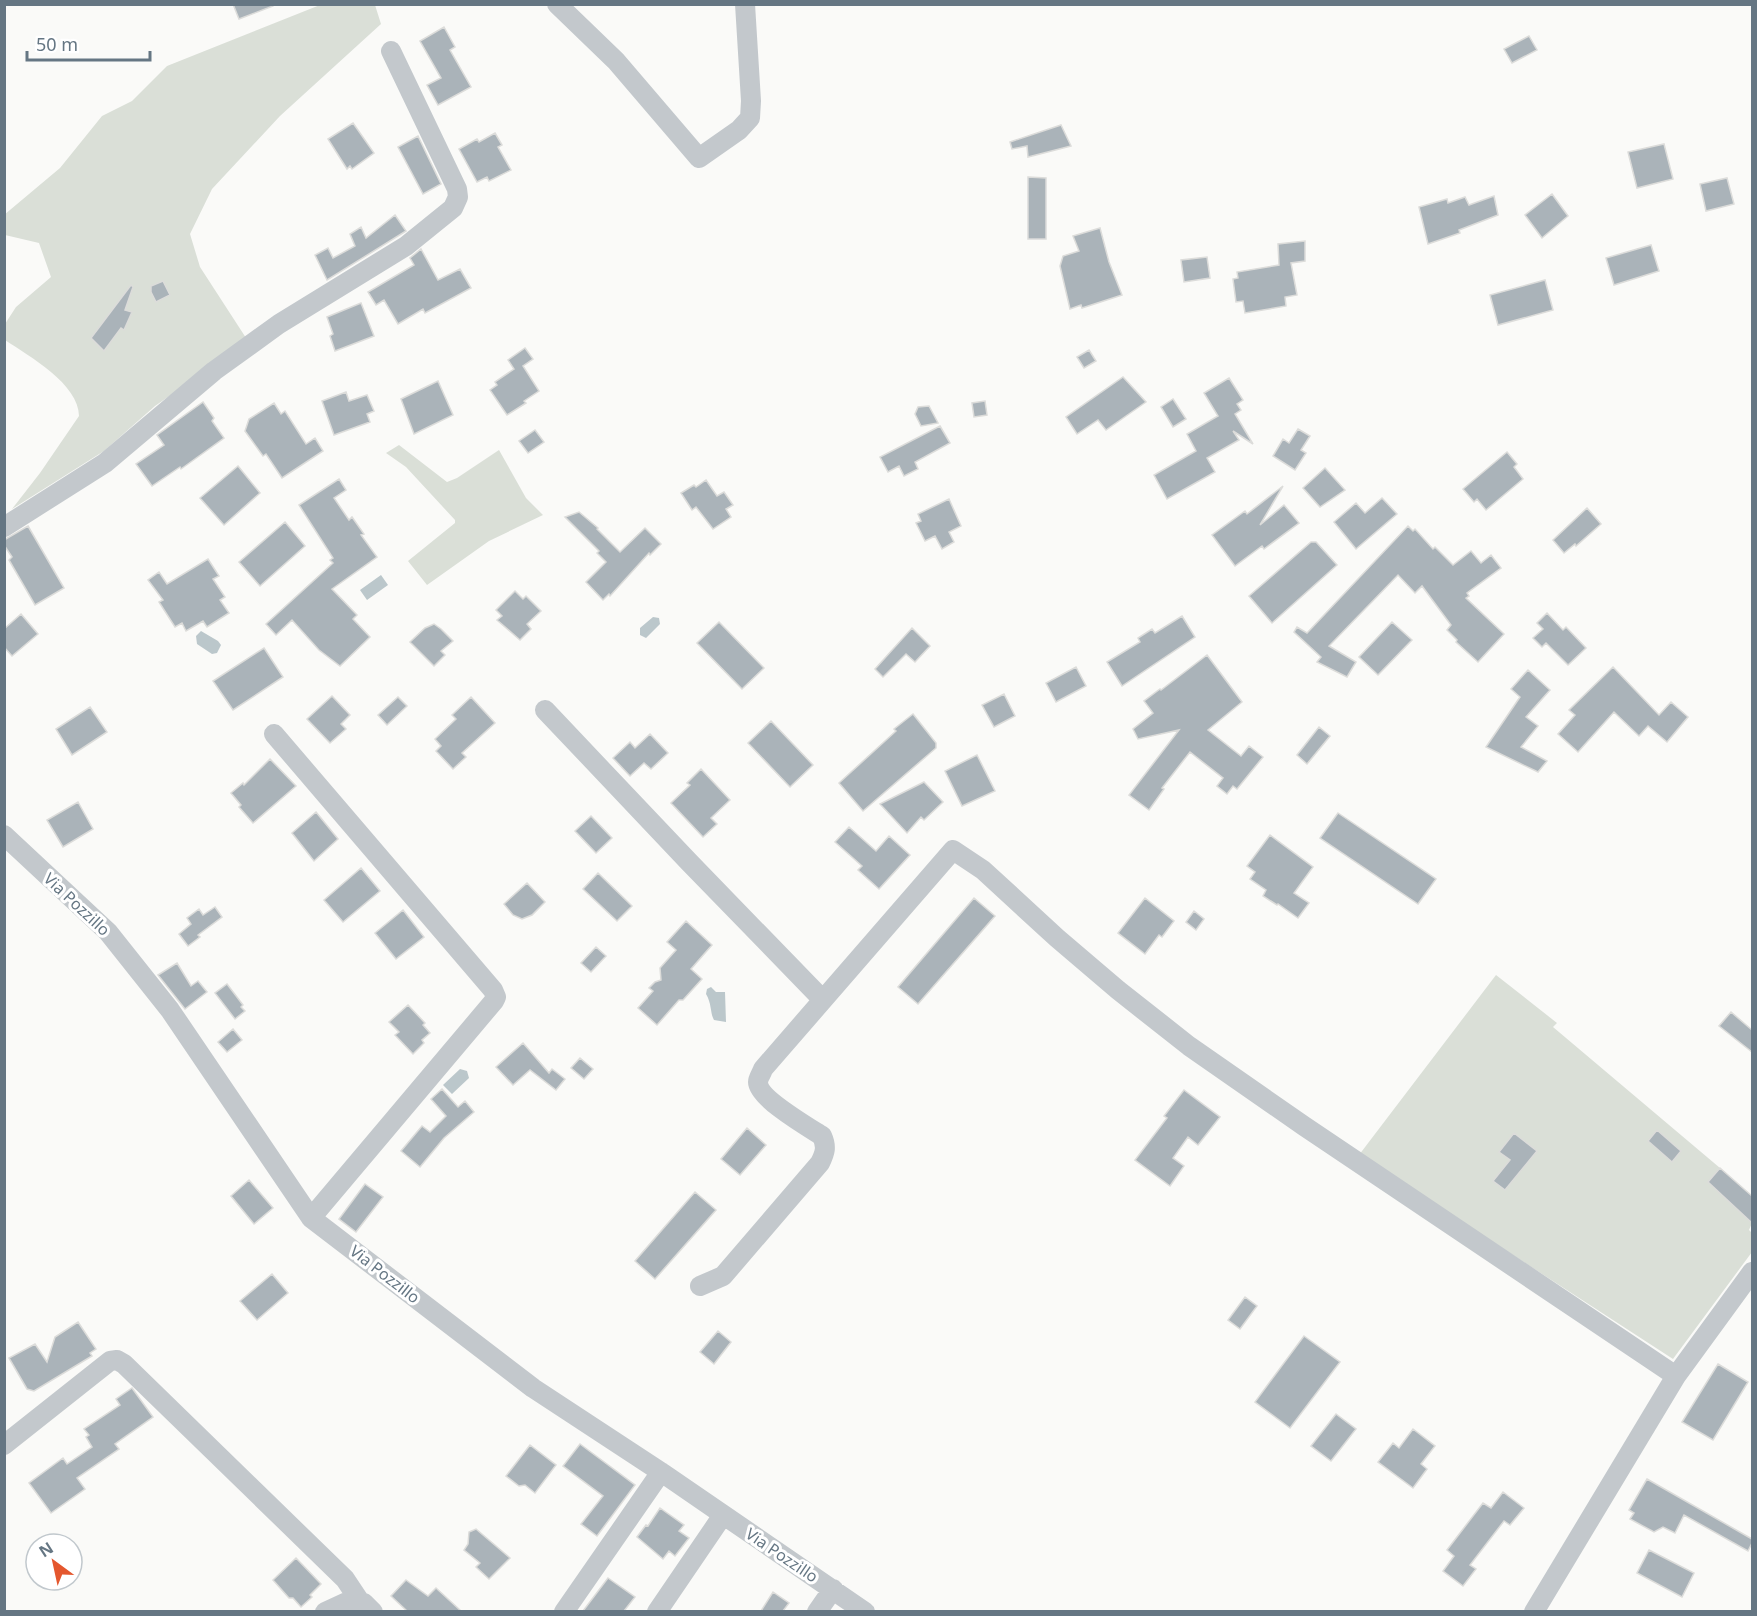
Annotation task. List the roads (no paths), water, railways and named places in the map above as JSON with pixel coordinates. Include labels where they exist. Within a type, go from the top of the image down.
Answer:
[{"type":"street","points":[[557,4],[616,62],[699,158],[739,130],[750,118],[745,4]]},
{"type":"street","points":[[4,527],[105,463],[214,371],[279,324],[391,257],[453,208],[458,197],[457,189],[391,51]]},
{"type":"street","points":[[545,710],[822,999]]},
{"type":"street","points":[[274,734],[493,990],[496,997],[311,1218]]},
{"type":"street","name":"Via Pozzillo","points":[[4,835],[108,932],[170,1010],[311,1218],[533,1388],[661,1472],[864,1611]]},
{"type":"street","points":[[700,1286],[723,1276],[820,1163],[825,1153],[826,1144],[822,1136],[769,1099],[760,1090],[758,1081],[763,1069],[953,850],[983,870],[1118,990],[1190,1046],[1304,1126],[1676,1376]]},
{"type":"street","points":[[1534,1611],[1676,1376],[1752,1272]]},
{"type":"street","points":[[4,1445],[110,1361],[117,1360],[124,1364],[345,1579],[366,1606]]},
{"type":"street","points":[[564,1611],[661,1472]]},
{"type":"street","points":[[657,1611],[723,1515]]},
{"type":"street","points":[[817,1611],[833,1588]]},
{"type":"street","points":[[325,1611],[351,1600],[366,1606]]}]
